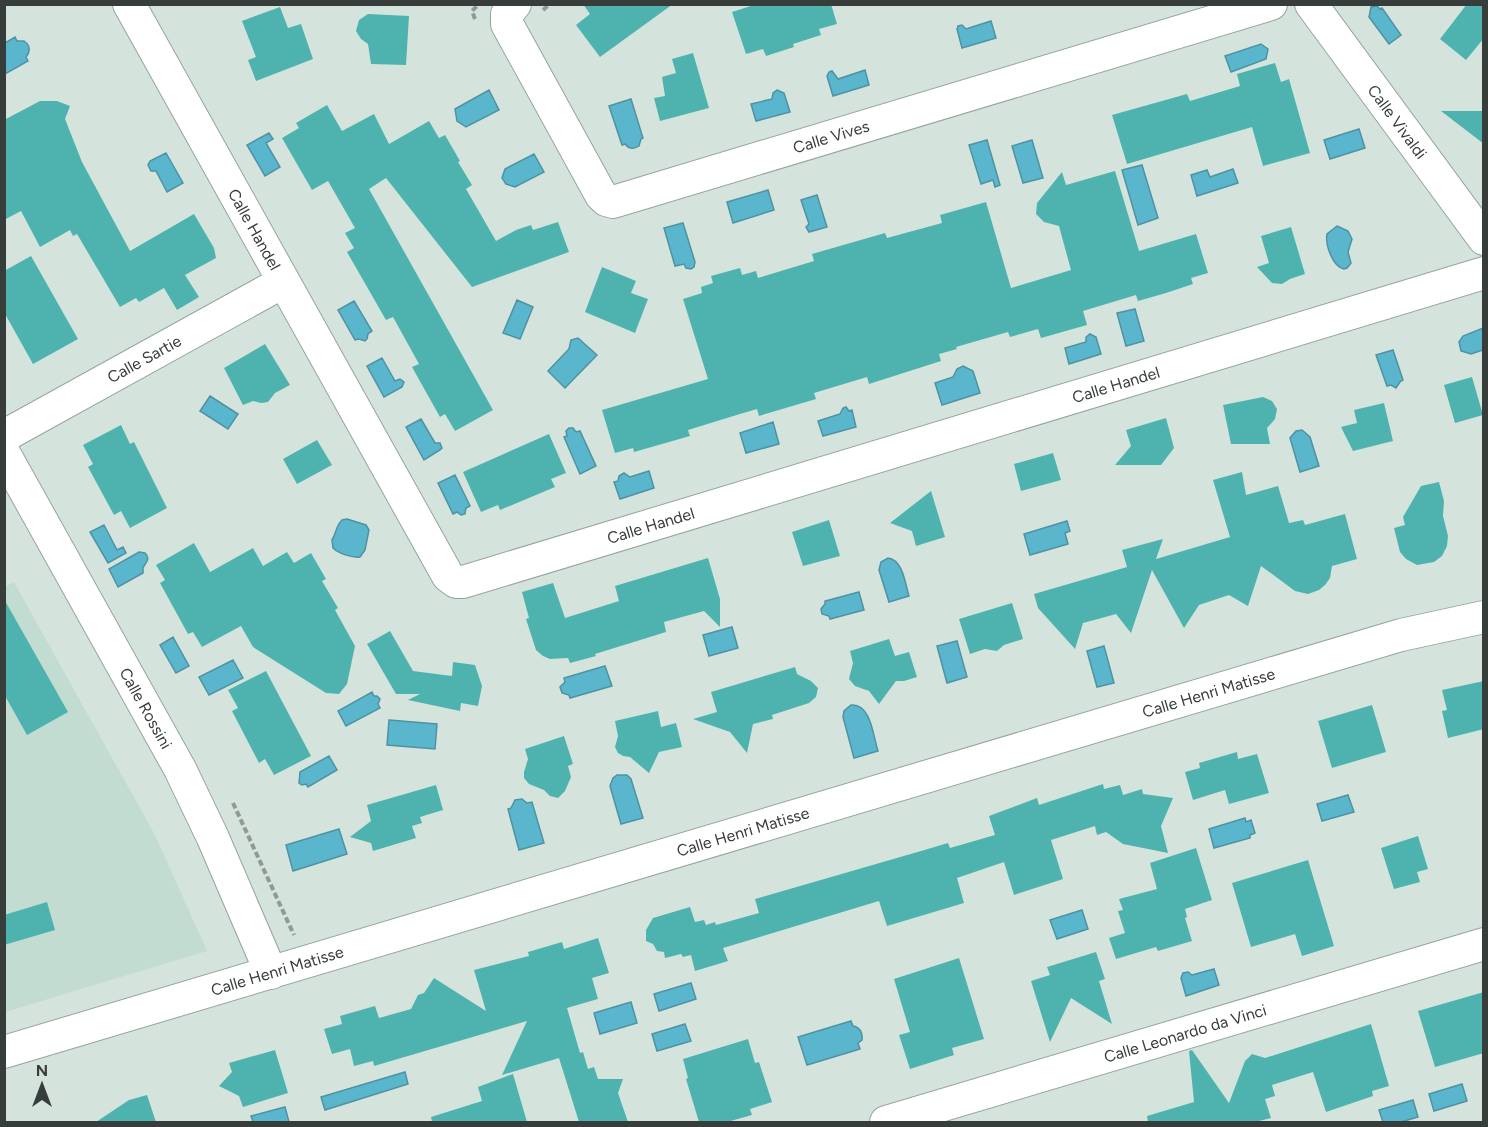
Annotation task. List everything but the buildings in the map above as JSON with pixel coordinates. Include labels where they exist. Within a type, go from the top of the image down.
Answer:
[{"type":"street","name":"Calle Handel","points":[[129,4],[448,576],[460,583],[1484,273]]},
{"type":"street","name":"Calle Vives","points":[[528,8],[507,14],[507,24],[601,195],[613,202],[1271,4]]},
{"type":"street","name":"Calle Vivaldi","points":[[1311,4],[1484,239]]},
{"type":"street","name":"Calle Sartie","points":[[4,436],[284,282]]},
{"type":"street","name":"Calle Rossini","points":[[4,453],[180,769],[222,858],[271,973]]},
{"type":"street","name":"Calle Henri Matisse","points":[[4,1052],[1401,635],[1484,617]]},
{"type":"street","name":"Calle Leonardo da Vinci","points":[[886,1122],[1484,944]]},
{"type":"path","points":[[528,8],[550,4]]},
{"type":"path","points":[[474,9],[472,13],[478,24]]},
{"type":"path","points":[[227,793],[239,814],[293,933],[296,935]]},
{"type":"shaded area","points":[[14,582],[155,835],[207,951],[5,1012],[4,587]]},
{"type":"water","points":[[1371,7],[1382,8],[1401,35],[1389,44],[1369,17]]},
{"type":"water","points":[[991,21],[996,38],[962,48],[958,26],[962,25],[966,29]]},
{"type":"water","points":[[15,37],[17,41],[24,41],[29,46],[29,53],[26,57],[28,61],[5,74],[5,43]]},
{"type":"water","points":[[1261,44],[1268,49],[1266,59],[1231,72],[1225,56]]},
{"type":"water","points":[[865,70],[869,85],[833,96],[827,76],[829,72],[832,71],[838,79]]},
{"type":"water","points":[[489,90],[499,110],[466,127],[457,121],[455,109]]},
{"type":"water","points":[[777,90],[784,93],[790,112],[756,121],[751,104],[772,99],[773,93]]},
{"type":"water","points":[[631,99],[643,138],[639,146],[633,148],[622,145],[609,106]]},
{"type":"water","points":[[1359,129],[1365,148],[1330,159],[1324,140]]},
{"type":"water","points":[[269,133],[273,139],[266,143],[280,167],[265,176],[247,145]]},
{"type":"water","points":[[987,140],[1000,185],[995,187],[993,180],[981,184],[969,145]]},
{"type":"water","points":[[1032,140],[1043,178],[1023,183],[1012,146]]},
{"type":"water","points":[[166,153],[183,183],[167,192],[156,171],[151,171],[148,165],[150,161]]},
{"type":"water","points":[[534,154],[544,172],[515,187],[506,184],[502,178],[505,169]]},
{"type":"water","points":[[1142,165],[1158,218],[1138,225],[1122,170]]},
{"type":"water","points":[[1233,169],[1238,183],[1197,196],[1191,175],[1207,170],[1210,177]]},
{"type":"water","points":[[768,190],[774,210],[733,223],[727,202]]},
{"type":"water","points":[[817,195],[827,227],[809,232],[806,227],[809,224],[801,200]]},
{"type":"water","points":[[683,223],[695,262],[691,269],[686,268],[684,264],[675,266],[664,228]]},
{"type":"water","points":[[1337,226],[1348,231],[1352,239],[1348,252],[1351,263],[1344,269],[1333,260],[1327,244],[1327,234]]},
{"type":"water","points":[[517,300],[533,307],[520,339],[503,333]]},
{"type":"water","points":[[354,301],[372,331],[365,341],[355,340],[338,310]]},
{"type":"water","points":[[1135,309],[1144,341],[1126,346],[1117,313]]},
{"type":"water","points":[[1483,328],[1483,350],[1471,354],[1461,351],[1459,342],[1463,336]]},
{"type":"water","points":[[1090,334],[1096,337],[1101,354],[1069,364],[1065,348],[1086,342],[1086,337]]},
{"type":"water","points":[[578,338],[597,355],[565,388],[548,371],[569,349],[571,340]]},
{"type":"water","points":[[1393,350],[1403,380],[1396,388],[1391,385],[1387,386],[1376,355]]},
{"type":"water","points":[[382,358],[395,381],[400,379],[404,382],[402,387],[384,397],[367,366]]},
{"type":"water","points":[[963,366],[973,371],[980,393],[942,405],[935,383],[953,377],[957,369]]},
{"type":"water","points":[[210,396],[238,414],[228,429],[200,411]]},
{"type":"water","points":[[846,407],[849,411],[852,410],[856,427],[823,436],[818,421],[840,414]]},
{"type":"water","points":[[421,419],[435,443],[440,443],[442,448],[424,460],[406,427]]},
{"type":"water","points":[[773,422],[779,444],[746,453],[740,433]]},
{"type":"water","points":[[573,428],[576,432],[580,431],[596,466],[580,474],[564,437],[567,436],[566,431]]},
{"type":"water","points":[[1302,430],[1310,437],[1319,466],[1300,472],[1290,438],[1296,431]]},
{"type":"water","points":[[649,471],[654,488],[620,499],[614,482],[618,481],[619,476],[624,473],[630,477]]},
{"type":"water","points":[[455,475],[470,506],[466,508],[465,514],[461,515],[457,512],[453,514],[438,483]]},
{"type":"water","points":[[347,519],[366,525],[369,530],[365,550],[360,557],[346,555],[333,548],[332,540],[338,524]]},
{"type":"water","points":[[1067,521],[1070,531],[1065,533],[1068,544],[1030,555],[1024,534]]},
{"type":"water","points":[[104,525],[117,550],[123,547],[126,553],[108,563],[90,532]]},
{"type":"water","points":[[139,552],[145,553],[148,557],[143,573],[118,587],[109,569]]},
{"type":"water","points":[[888,558],[900,567],[909,596],[889,602],[879,570],[881,562]]},
{"type":"water","points":[[859,592],[864,610],[830,619],[829,616],[822,614],[821,609],[825,601]]},
{"type":"water","points":[[732,627],[738,648],[709,656],[703,635]]},
{"type":"water","points":[[173,637],[189,666],[176,673],[160,645]]},
{"type":"water","points":[[957,641],[967,677],[947,683],[937,646]]},
{"type":"water","points":[[1104,646],[1114,683],[1097,687],[1087,651]]},
{"type":"water","points":[[233,660],[243,678],[209,695],[199,677]]},
{"type":"water","points":[[605,666],[612,686],[570,698],[569,695],[562,693],[560,687],[565,682],[564,678]]},
{"type":"water","points":[[372,692],[380,699],[378,704],[380,708],[346,726],[338,711]]},
{"type":"water","points":[[851,705],[863,709],[867,715],[878,751],[854,758],[843,717],[844,711]]},
{"type":"water","points":[[389,720],[437,724],[435,749],[387,745]]},
{"type":"water","points":[[329,756],[337,770],[308,787],[306,784],[299,783],[300,772]]},
{"type":"water","points":[[617,775],[627,775],[631,779],[643,818],[621,824],[610,786]]},
{"type":"water","points":[[1348,795],[1354,812],[1322,821],[1317,804]]},
{"type":"water","points":[[522,799],[527,803],[532,802],[544,843],[519,850],[508,809],[515,800]]},
{"type":"water","points":[[1245,818],[1246,822],[1251,820],[1255,833],[1250,835],[1250,838],[1214,848],[1209,829]]},
{"type":"water","points":[[339,829],[347,854],[293,871],[286,845]]},
{"type":"water","points":[[1082,910],[1088,929],[1057,939],[1050,920]]},
{"type":"water","points":[[1214,969],[1219,985],[1186,996],[1181,978],[1183,973],[1188,972],[1192,975]]},
{"type":"water","points":[[691,983],[696,999],[659,1011],[654,994]]},
{"type":"water","points":[[631,1002],[637,1023],[600,1034],[594,1013]]},
{"type":"water","points":[[851,1021],[861,1033],[862,1040],[858,1043],[860,1049],[807,1065],[798,1037]]},
{"type":"water","points":[[685,1024],[691,1041],[657,1051],[652,1034]]},
{"type":"water","points":[[405,1072],[408,1084],[325,1110],[321,1097]]},
{"type":"water","points":[[1462,1084],[1467,1101],[1434,1111],[1429,1094]]},
{"type":"water","points":[[1413,1100],[1418,1117],[1401,1122],[1383,1122],[1379,1110]]},
{"type":"water","points":[[285,1107],[289,1122],[253,1122],[251,1116]]}]
